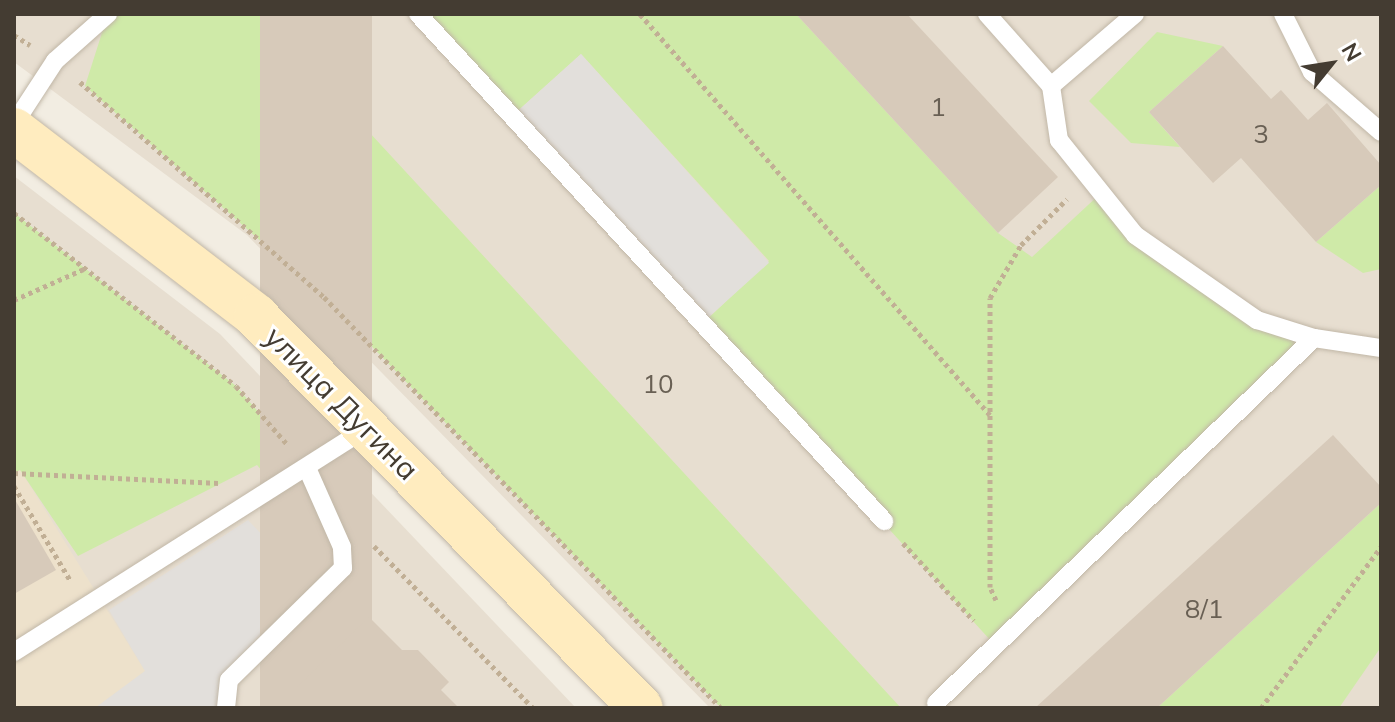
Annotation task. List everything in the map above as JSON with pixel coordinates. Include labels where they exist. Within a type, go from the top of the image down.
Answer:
[{"type":"main road","name":"улица Дугина","points":[[14,127],[256,316],[641,708]]},
{"type":"lane","points":[[14,127],[55,61],[108,14]]},
{"type":"lane","points":[[418,14],[884,521]]},
{"type":"lane","points":[[987,14],[1051,86],[1059,140],[1135,235],[1257,320],[1314,338],[1381,348]]},
{"type":"lane","points":[[1051,86],[1135,14]]},
{"type":"lane","points":[[1283,14],[1312,72],[1381,132]]},
{"type":"lane","points":[[936,703],[1008,627],[1314,338]]},
{"type":"lane","points":[[14,652],[87,609],[369,428]]},
{"type":"lane","points":[[226,708],[229,680],[343,568],[342,547],[307,468]]},
{"type":"path","points":[[640,14],[990,415]]},
{"type":"path","points":[[14,35],[55,61],[324,297],[721,708]]},
{"type":"path","points":[[1008,627],[990,587],[990,298],[1021,245],[1089,177]]},
{"type":"path","points":[[14,300],[84,269]]},
{"type":"path","points":[[14,473],[276,487]]},
{"type":"path","points":[[14,486],[87,609]]},
{"type":"path","points":[[1261,708],[1381,547]]},
{"type":"path","points":[[926,568],[965,612]]},
{"type":"shaded area","points":[[14,14],[1381,14],[1381,708],[710,708],[247,235],[14,62]]},
{"type":"shaded area","points":[[581,54],[769,263],[700,325],[512,116]]},
{"type":"shaded area","points":[[14,176],[220,334],[576,708],[14,708]]},
{"type":"shaded area","points":[[14,460],[145,671],[95,708],[14,708]]},
{"type":"shaded area","points":[[248,520],[317,593],[229,680],[226,708],[95,708],[145,671],[109,610]]},
{"type":"green space","points":[[108,14],[260,14],[901,708],[721,708],[324,297],[85,86]]},
{"type":"green space","points":[[418,14],[796,14],[998,233],[1032,257],[1101,193],[1135,235],[1257,320],[1314,338],[992,642],[702,324],[769,261],[581,54],[512,116]]},
{"type":"green space","points":[[1157,32],[1223,46],[1149,112],[1180,147],[1131,143],[1089,101]]},
{"type":"green space","points":[[1381,185],[1381,269],[1363,273],[1316,242]]},
{"type":"green space","points":[[14,213],[236,386],[323,487],[295,510],[257,465],[78,556],[20,470],[14,473]]},
{"type":"green space","points":[[1381,503],[1381,647],[1339,708],[1157,708]]},
{"type":"building","points":[[260,14],[372,14],[372,708],[260,708]]},
{"type":"building","points":[[796,14],[907,14],[1058,177],[998,233]]},
{"type":"building","points":[[1223,46],[1271,99],[1281,90],[1308,120],[1327,103],[1381,165],[1381,185],[1316,242],[1241,158],[1213,183],[1149,112]]},
{"type":"building","points":[[1333,435],[1381,487],[1381,503],[1157,708],[1035,708]]},
{"type":"building","points":[[14,498],[56,570],[14,594]]},
{"type":"building","points":[[369,617],[402,650],[418,650],[449,682],[441,690],[459,708],[310,708],[293,691]]}]
